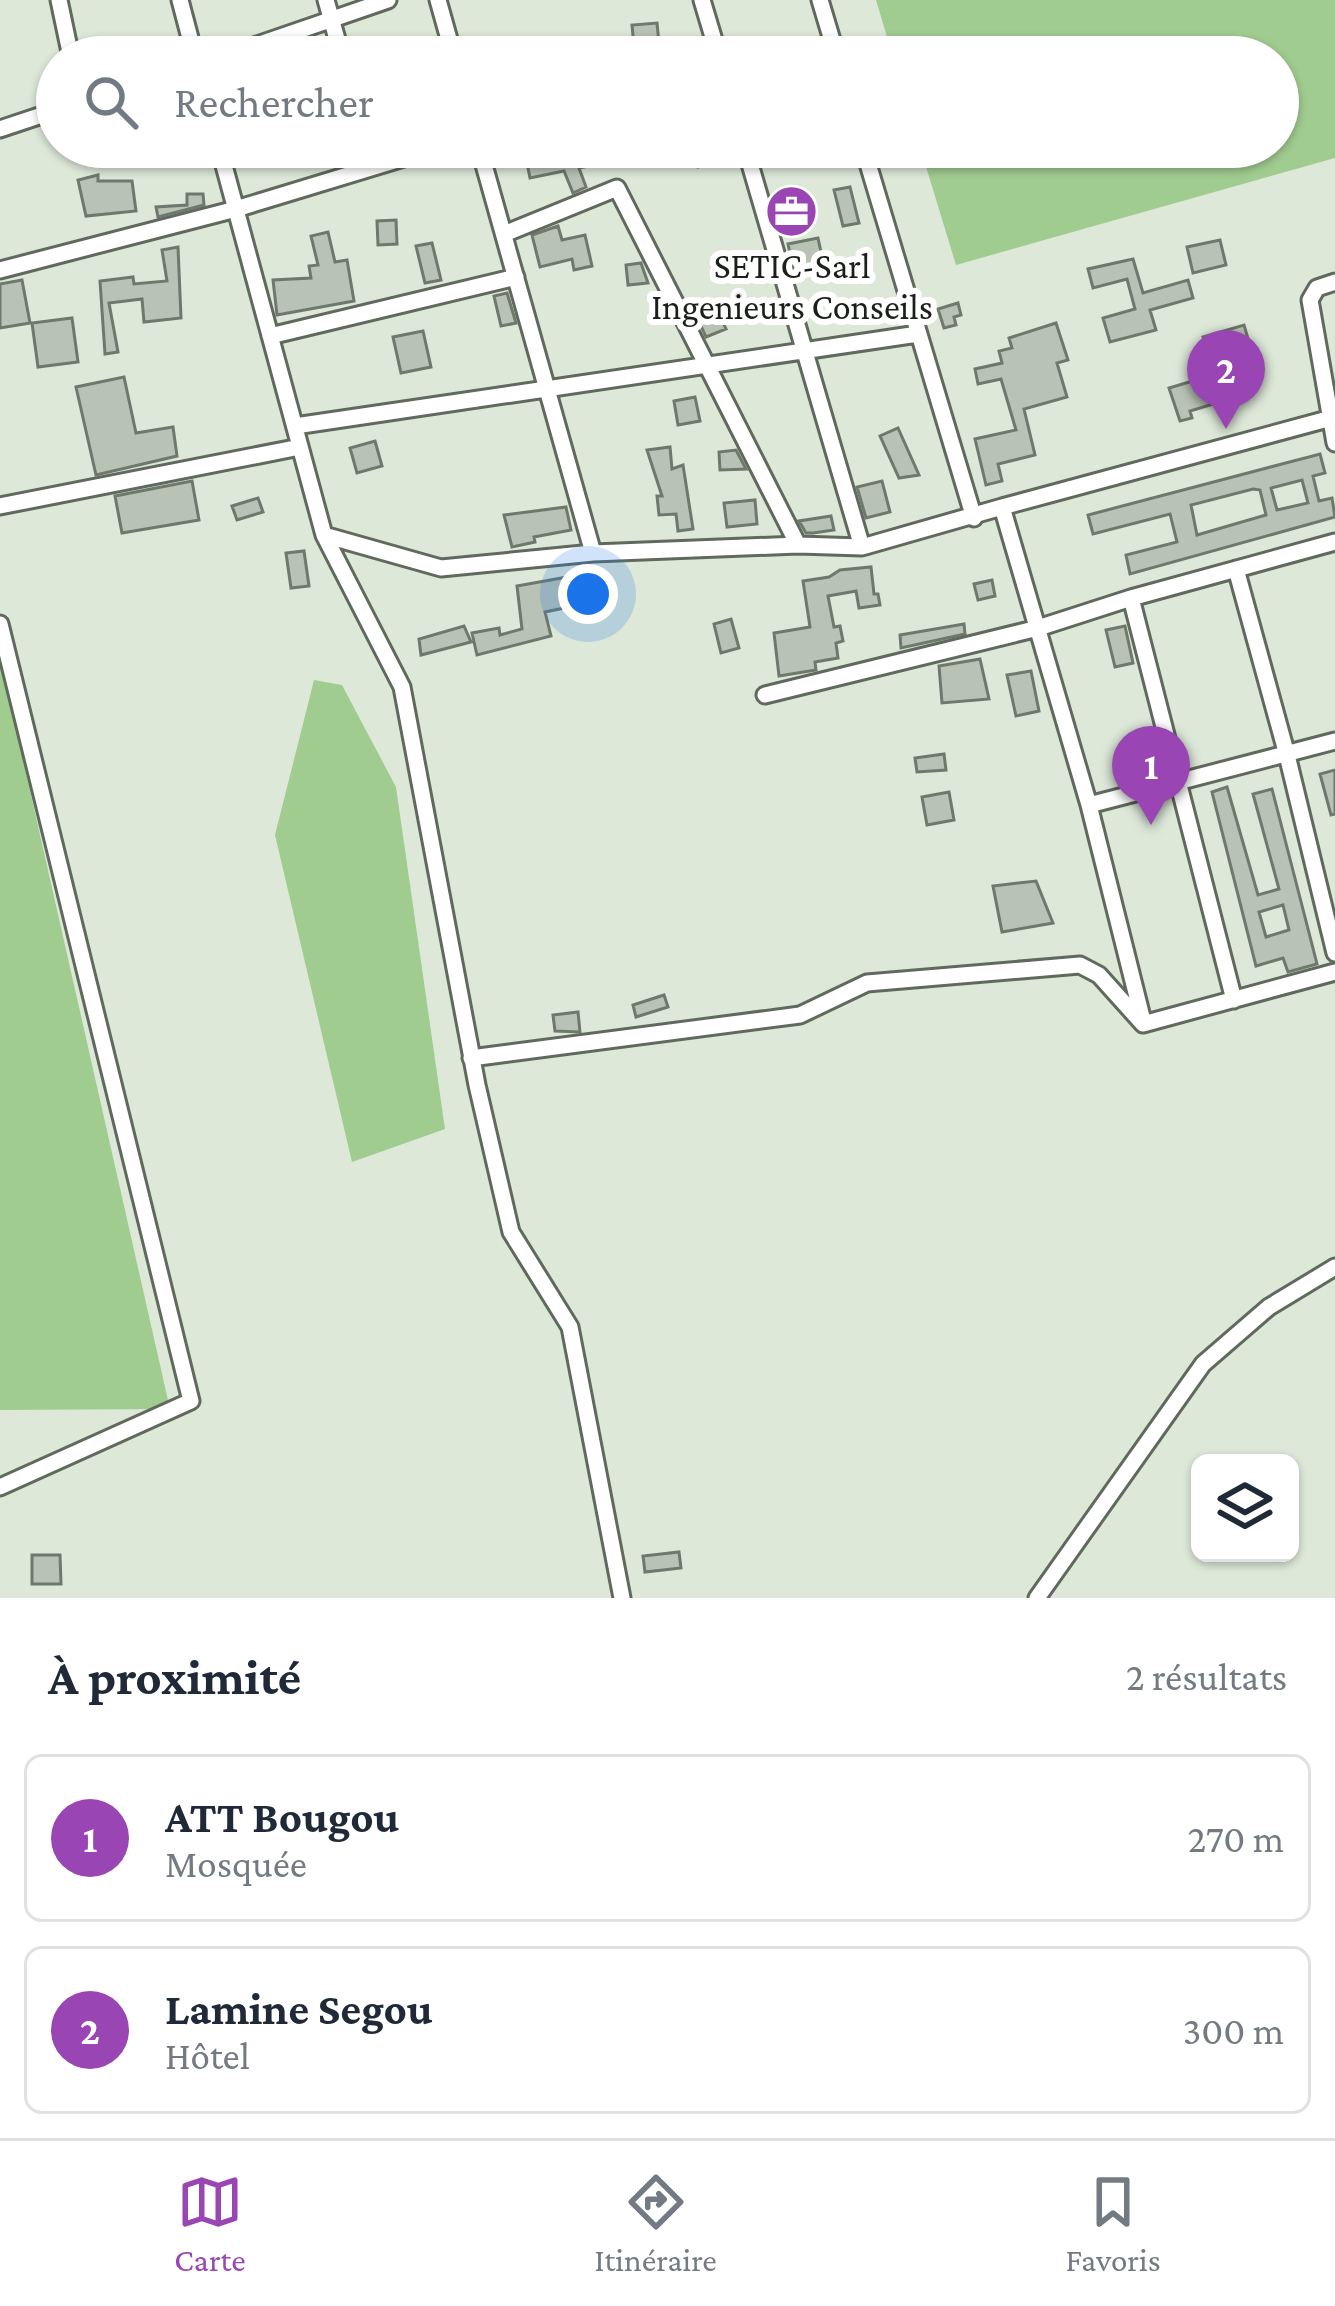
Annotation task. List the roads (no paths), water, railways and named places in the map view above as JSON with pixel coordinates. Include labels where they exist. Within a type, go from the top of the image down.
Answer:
[{"type":"street","points":[[59,0],[67,36]]},
{"type":"street","points":[[180,0],[189,36]]},
{"type":"street","points":[[326,0],[336,36]]},
{"type":"street","points":[[284,36],[388,0]]},
{"type":"street","points":[[438,0],[448,36]]},
{"type":"street","points":[[702,0],[713,36]]},
{"type":"street","points":[[820,0],[831,36]]},
{"type":"street","points":[[0,129],[36,117]]},
{"type":"street","points":[[225,168],[324,535],[402,686],[471,1058],[511,1232],[570,1327],[622,1598]]},
{"type":"street","points":[[0,270],[236,209],[370,168]]},
{"type":"street","points":[[485,168],[593,553]]},
{"type":"street","points":[[751,168],[862,548]]},
{"type":"street","points":[[869,168],[974,518]]},
{"type":"street","points":[[503,234],[617,188],[797,545]]},
{"type":"street","points":[[270,336],[515,277]]},
{"type":"street","points":[[1335,282],[1317,288],[1310,300],[1335,443]]},
{"type":"street","points":[[295,426],[918,334]]},
{"type":"street","points":[[324,535],[441,568],[593,553],[797,545],[862,548],[1332,417]]},
{"type":"street","points":[[0,506],[300,447]]},
{"type":"street","points":[[1002,507],[1089,805],[1143,1024]]},
{"type":"street","points":[[765,695],[1038,628],[1335,542]]},
{"type":"street","points":[[1236,569],[1335,953]]},
{"type":"street","points":[[1131,598],[1234,1000]]},
{"type":"street","points":[[0,624],[191,1401],[0,1487]]},
{"type":"street","points":[[1089,805],[1335,741]]},
{"type":"street","points":[[471,1058],[800,1015],[867,983],[1080,965],[1099,975],[1143,1024]]},
{"type":"street","points":[[1143,1024],[1335,972]]},
{"type":"street","points":[[1037,1598],[1203,1364],[1269,1306],[1335,1267]]},
{"type":"place","name":"SETIC-Sarl Ingenieurs Conseils","points":[[792,211]]},
{"type":"place","name":"Lamine Segou","points":[[1226,429]]},
{"type":"place","name":"ATT Bougou","points":[[1151,825]]}]
